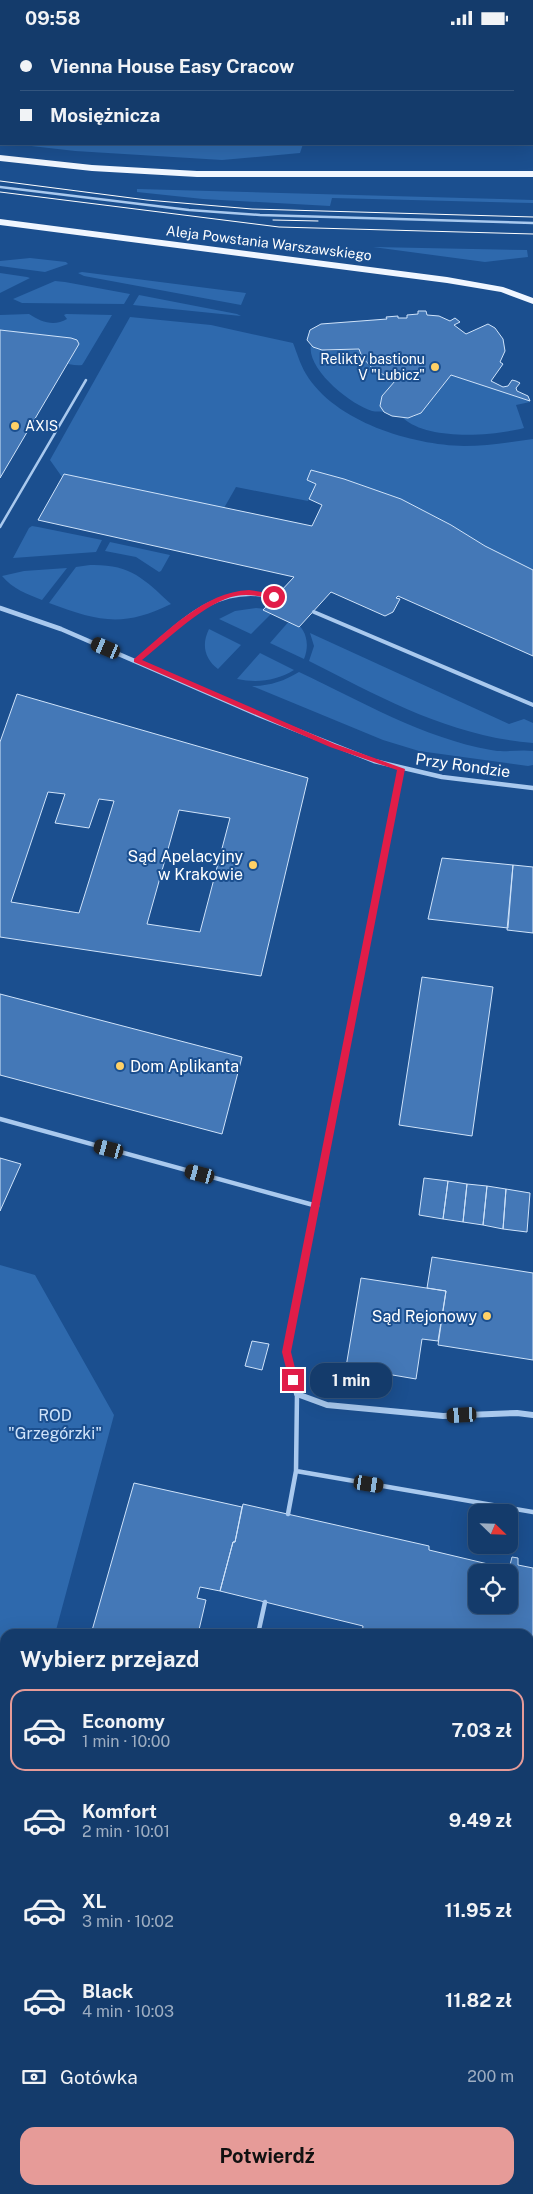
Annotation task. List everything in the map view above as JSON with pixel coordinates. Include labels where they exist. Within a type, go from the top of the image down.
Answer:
[{"type":"main road","points":[[0,158],[92,168],[197,174],[533,174]]},
{"type":"main road","name":"Aleja Powstania Warszawskiego","points":[[0,222],[475,284],[509,292],[533,301]]},
{"type":"street","name":"Przy Rondzie","points":[[0,608],[60,629],[332,745],[401,769],[442,777],[533,788]]},
{"type":"street","points":[[401,769],[317,1206],[286,1352],[296,1394],[327,1405],[443,1416],[517,1413],[533,1415]]},
{"type":"street","points":[[0,1119],[317,1206]]},
{"type":"lane","points":[[0,187],[189,210],[260,215],[533,223]]},
{"type":"lane","points":[[0,527],[86,380]]},
{"type":"lane","points":[[136,661],[196,613],[223,597],[237,593],[249,593],[274,597]]},
{"type":"lane","points":[[314,612],[533,705]]},
{"type":"lane","points":[[288,1514],[296,1471],[296,1394]]},
{"type":"lane","points":[[296,1471],[533,1512]]},
{"type":"lane","points":[[259,1629],[265,1602]]},
{"type":"green space","points":[[23,145],[303,145],[300,153],[222,160],[75,151]]},
{"type":"green space","points":[[137,189],[533,200],[533,203],[332,198],[330,206],[203,199],[137,192]]},
{"type":"green space","points":[[373,247],[527,250],[528,257],[485,262]]},
{"type":"green space","points":[[30,258],[66,262],[68,264],[45,272],[0,266],[0,261]]},
{"type":"green space","points":[[0,273],[27,277],[30,278],[0,293]]},
{"type":"green space","points":[[78,273],[246,293],[241,305],[84,276]]},
{"type":"green space","points":[[55,281],[130,294],[124,304],[22,303],[13,299]]},
{"type":"green space","points":[[139,295],[237,314],[241,316],[133,305]]},
{"type":"green space","points":[[29,314],[52,323],[67,319],[64,315],[66,314],[112,315],[82,365],[74,365],[53,360],[0,337],[0,315]]},
{"type":"green space","points":[[130,317],[211,325],[293,343],[306,374],[319,391],[355,418],[376,428],[399,435],[443,445],[464,446],[490,445],[533,439],[533,570],[485,546],[451,525],[401,499],[344,479],[312,471],[307,480],[316,484],[308,501],[236,487],[224,508],[64,474],[62,477],[50,460]]},
{"type":"green space","points":[[311,345],[327,351],[359,349],[368,365],[395,381],[382,396],[384,412],[372,411],[353,402],[332,385],[315,365],[311,354]]},
{"type":"green space","points":[[451,375],[530,401],[516,405],[524,428],[496,433],[461,435],[428,430],[414,425],[403,418],[413,417],[421,413]]},
{"type":"green space","points":[[32,526],[102,540],[96,552],[13,558],[29,528]]},
{"type":"green space","points":[[110,542],[170,555],[159,572],[136,557],[105,551]]},
{"type":"green space","points":[[90,565],[116,567],[135,574],[171,604],[138,617],[110,619],[96,618],[49,603],[76,567]]},
{"type":"green space","points":[[67,568],[42,600],[16,588],[2,576],[24,571]]},
{"type":"green space","points":[[256,608],[266,609],[272,613],[251,634],[219,619],[235,611]]},
{"type":"green space","points":[[291,619],[301,627],[306,637],[307,648],[304,659],[270,643]]},
{"type":"green space","points":[[209,629],[241,645],[218,669],[207,656],[205,641]]},
{"type":"green space","points":[[310,633],[509,724],[524,719],[533,723],[533,743],[502,739],[444,724],[363,688],[309,661],[314,646]]},
{"type":"green space","points":[[260,653],[294,670],[280,677],[266,680],[237,679]]},
{"type":"green space","points":[[299,672],[417,728],[441,737],[496,751],[533,751],[533,765],[528,766],[419,751],[383,740],[252,686],[277,682]]},
{"type":"green space","name":"ROD \"Grzegórzki\"","points":[[0,1265],[35,1275],[114,1415],[56,1629],[0,1629]]},
{"type":"building","name":"Relikty bastionu V \"Lubicz\"","points":[[418,311],[426,311],[427,315],[439,316],[450,321],[455,318],[460,322],[454,325],[466,334],[488,324],[495,328],[503,339],[505,351],[500,362],[503,364],[491,381],[503,387],[508,386],[512,380],[520,383],[516,388],[517,391],[528,396],[530,401],[451,375],[421,413],[408,418],[392,416],[384,412],[380,406],[382,396],[395,381],[373,369],[362,357],[359,349],[322,350],[313,347],[307,340],[310,330],[321,324],[387,319],[386,317],[398,316],[398,318],[407,318],[407,315],[418,314]]},
{"type":"building","name":"AXIS","points":[[0,330],[71,338],[77,340],[79,344],[0,478]]},
{"type":"building","points":[[311,470],[344,479],[401,499],[451,525],[485,546],[533,570],[533,656],[398,596],[396,598],[400,599],[393,612],[385,616],[331,592],[299,627],[263,610],[294,577],[38,520],[64,474],[312,526],[322,505],[309,499],[316,484],[307,480]]},
{"type":"building","name":"Sąd Apelacyjny w Krakowie","points":[[17,694],[308,778],[261,976],[0,937],[0,742]],"holes":[[[48,792],[65,794],[55,823],[89,828],[99,799],[114,801],[79,913],[11,902]],[[179,810],[230,818],[200,932],[147,924]]]},
{"type":"building","points":[[442,858],[513,865],[508,928],[428,919]]},
{"type":"building","points":[[513,865],[533,867],[533,933],[507,930]]},
{"type":"building","points":[[422,977],[493,987],[472,1136],[399,1125]]},
{"type":"building","name":"Dom Aplikanta","points":[[0,994],[242,1057],[222,1134],[0,1075]]},
{"type":"building","points":[[0,1158],[21,1164],[0,1211]]},
{"type":"building","points":[[424,1178],[448,1181],[443,1219],[419,1215]]},
{"type":"building","points":[[448,1181],[467,1184],[463,1222],[443,1219]]},
{"type":"building","points":[[467,1184],[487,1186],[483,1225],[463,1222]]},
{"type":"building","points":[[487,1186],[506,1189],[503,1229],[483,1225]]},
{"type":"building","points":[[506,1189],[530,1193],[527,1232],[503,1229]]},
{"type":"building","name":"Sąd Rejonowy","points":[[432,1257],[533,1273],[533,1360],[438,1345],[446,1291],[427,1288]]},
{"type":"building","points":[[361,1278],[446,1291],[438,1341],[422,1339],[416,1379],[346,1367]]},
{"type":"building","points":[[252,1341],[269,1344],[262,1370],[245,1366]]},
{"type":"building","points":[[134,1483],[242,1507],[235,1542],[233,1542],[220,1591],[200,1587],[197,1598],[206,1600],[199,1629],[92,1629]]},
{"type":"building","points":[[243,1504],[429,1546],[429,1550],[488,1564],[468,1564],[468,1614],[518,1614],[518,1565],[533,1568],[533,1629],[363,1629],[363,1626],[220,1591],[233,1542],[235,1542]]},
{"type":"building","points":[[512,1557],[518,1558],[518,1564],[510,1564]]},
{"type":"tram line","points":[[0,181],[147,200],[252,209],[533,217]]},
{"type":"tram line","points":[[0,192],[279,227],[533,234]]},
{"type":"tram line","points":[[273,220],[318,221]]},
{"type":"place","name":"Relikty bastionu V \"Lubicz\"","points":[[435,367]]},
{"type":"place","name":"AXIS","points":[[15,426]]},
{"type":"place","name":"Sąd Apelacyjny w Krakowie","points":[[253,865]]},
{"type":"place","name":"Dom Aplikanta","points":[[120,1066]]},
{"type":"place","name":"Sąd Rejonowy","points":[[487,1316]]},
{"type":"route","points":[[274,597],[249,593],[237,593],[223,597],[196,613],[136,661],[332,745],[401,769],[317,1206],[286,1352],[293,1380]]}]
